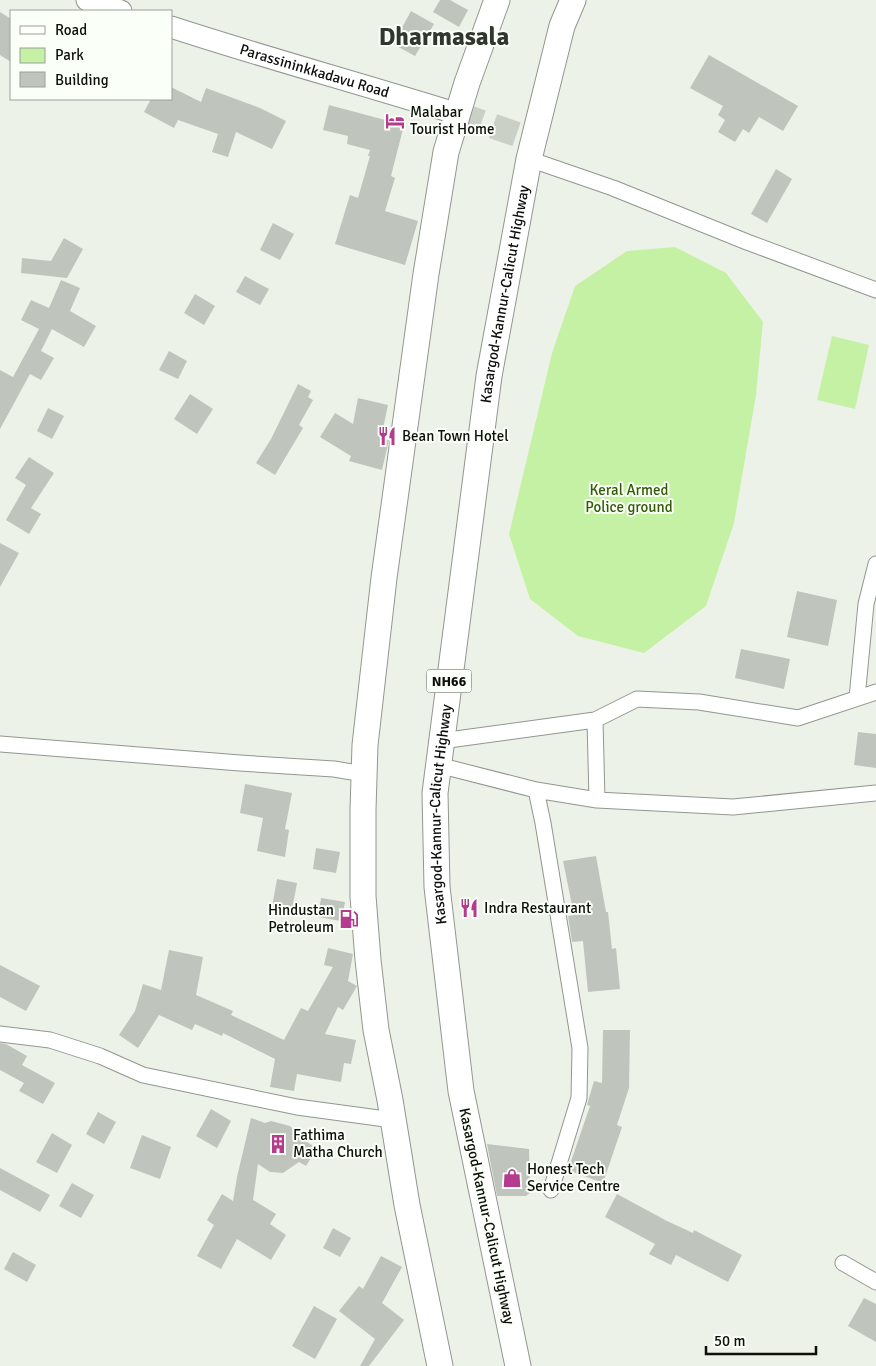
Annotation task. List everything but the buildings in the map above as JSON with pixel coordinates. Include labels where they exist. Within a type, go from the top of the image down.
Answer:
[{"type":"highway","points":[[440,1366],[407,1205],[376,1030],[363,896],[365,745],[384,578],[426,274],[446,152],[497,0]]},
{"type":"highway","name":"Kasargod-Kannur-Calicut Highway","points":[[518,1366],[460,1091],[437,887],[435,793],[489,376],[529,159],[562,26],[573,0]]},
{"type":"main road","points":[[87,0],[118,10]]},
{"type":"main road","name":"Parassininkkadavu Road","points":[[172,27],[458,114]]},
{"type":"street","points":[[529,159],[613,188],[747,242],[876,290]]},
{"type":"street","points":[[857,698],[866,604],[876,564]]},
{"type":"street","points":[[441,741],[595,720],[637,699],[699,702],[798,718],[876,692]]},
{"type":"street","points":[[595,720],[597,800]]},
{"type":"street","points":[[0,744],[334,769],[364,774]]},
{"type":"street","points":[[438,765],[536,790],[597,800],[733,807],[876,792]]},
{"type":"street","points":[[536,790],[580,1048],[579,1098],[551,1190]]},
{"type":"street","points":[[0,1034],[50,1040],[100,1056],[143,1075],[297,1107],[393,1120]]},
{"type":"street","points":[[843,1262],[876,1282]]},
{"type":"green space","name":"Keral Armed Police ground","points":[[675,247],[726,273],[763,322],[756,395],[734,523],[706,606],[644,653],[578,636],[530,599],[509,534],[552,353],[575,286],[627,251]]},
{"type":"green space","points":[[832,336],[869,345],[855,409],[817,400]]},
{"type":"tunnel","points":[[458,114],[533,140]]},
{"type":"place","name":"Malabar Tourist Home","points":[[395,121]]},
{"type":"place","name":"Bean Town Hotel","points":[[387,436]]},
{"type":"place","name":"Indra Restaurant","points":[[469,908]]},
{"type":"place","name":"Hindustan Petroleum","points":[[349,919]]},
{"type":"place","name":"Fathima Matha Church","points":[[278,1144]]},
{"type":"place","name":"Honest Tech Service Centre","points":[[512,1178]]},
{"type":"district","name":"Dharmasala","points":[[444,36]]}]
